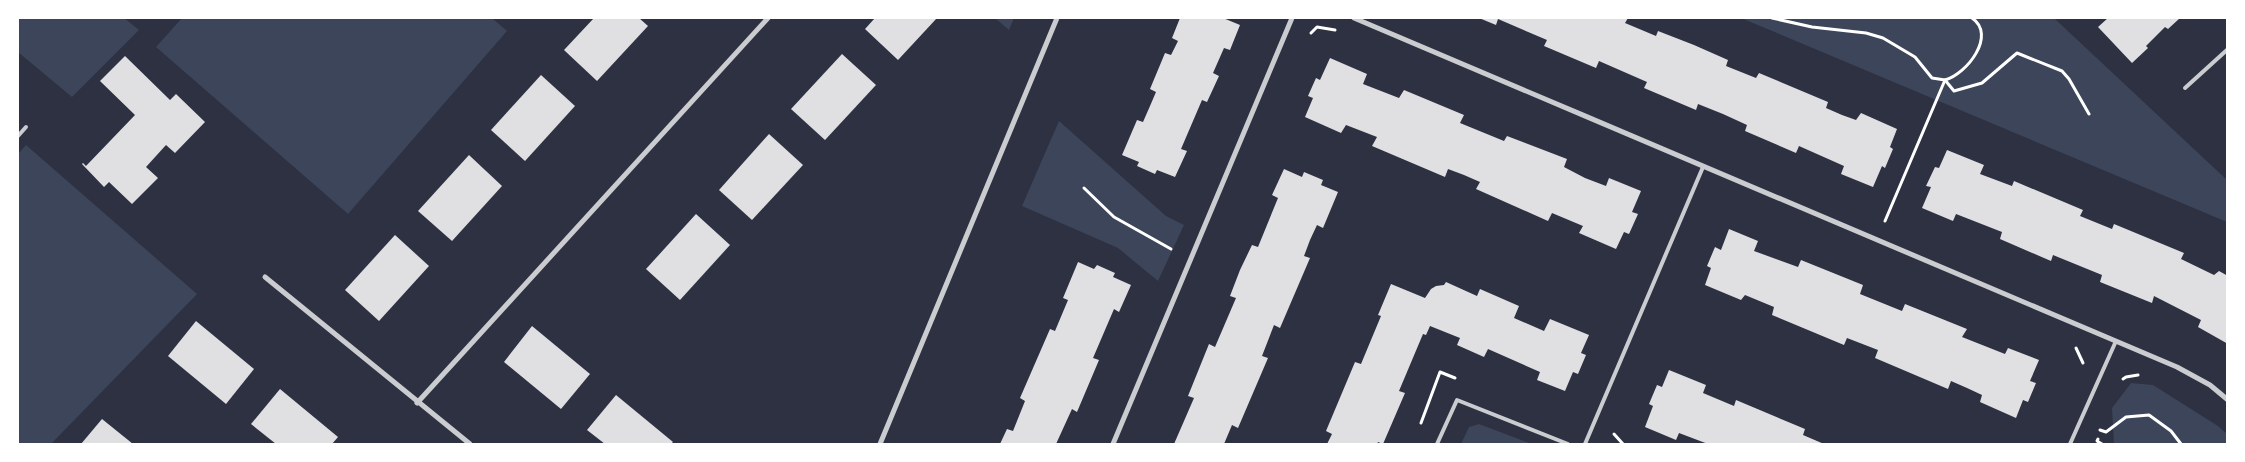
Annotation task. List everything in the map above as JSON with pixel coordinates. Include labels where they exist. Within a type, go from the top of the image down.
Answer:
[{"type":"street","points":[[417,403],[768,18]]},
{"type":"street","points":[[880,444],[1057,18]]},
{"type":"street","points":[[1113,444],[1292,18]]},
{"type":"street","points":[[1354,18],[2116,340],[2177,367],[2210,385],[2228,400]]},
{"type":"street","points":[[265,276],[417,403],[470,444]]},
{"type":"lane","points":[[2185,88],[2228,48]]},
{"type":"lane","points":[[18,136],[26,127]]},
{"type":"lane","points":[[1585,444],[1703,167]]},
{"type":"lane","points":[[2070,444],[2116,340]]},
{"type":"lane","points":[[1437,444],[1457,400],[1568,444]]},
{"type":"path","points":[[1772,18],[1812,27],[1866,33],[1883,38],[1915,57],[1932,78],[1945,80],[1955,77],[1967,67],[1977,52],[1981,34],[1977,21],[1972,18]]},
{"type":"path","points":[[1318,27],[1343,34]]},
{"type":"path","points":[[1945,80],[1954,91],[1982,84],[2017,53],[2062,71],[2070,79],[2089,114]]},
{"type":"path","points":[[1885,221],[1945,80]]},
{"type":"path","points":[[1084,188],[1114,217],[1176,252]]},
{"type":"path","points":[[2069,344],[2076,347],[2083,362],[2080,370]]},
{"type":"path","points":[[1419,426],[1440,372],[1457,379]]},
{"type":"path","points":[[2120,384],[2126,377],[2146,374]]},
{"type":"path","points":[[2100,430],[2106,432],[2126,417],[2149,415],[2171,431],[2181,444]]},
{"type":"shaded area","points":[[18,18],[124,18],[139,30],[72,97],[18,52]]},
{"type":"shaded area","points":[[182,18],[492,18],[507,31],[348,214],[156,47]]},
{"type":"shaded area","points":[[995,18],[1014,18],[1009,30]]},
{"type":"shaded area","points":[[1741,18],[2054,18],[2227,180],[2227,222]]},
{"type":"shaded area","points":[[1059,121],[1166,216],[1184,225],[1158,281],[1118,248],[1022,206]]},
{"type":"shaded area","points":[[26,145],[197,294],[51,444],[18,444],[18,154]]},
{"type":"shaded area","points":[[2131,383],[2153,385],[2218,426],[2227,434],[2227,444],[2114,444],[2112,408]]},
{"type":"shaded area","points":[[1479,424],[1532,444],[1461,444],[1469,427]]},
{"type":"building","points":[[594,18],[639,18],[648,26],[597,81],[564,50]]},
{"type":"building","points":[[875,18],[937,18],[898,60],[865,29]]},
{"type":"building","points":[[1180,18],[1223,18],[1240,25],[1230,50],[1224,48],[1213,73],[1219,76],[1207,102],[1202,100],[1181,149],[1187,151],[1175,177],[1157,170],[1155,174],[1137,166],[1139,162],[1122,155],[1137,120],[1143,122],[1156,92],[1150,89],[1165,53],[1171,55],[1178,41],[1172,38]]},
{"type":"building","points":[[1479,18],[1628,18],[1625,23],[1656,36],[1658,31],[1728,60],[1726,66],[1756,78],[1759,73],[1828,102],[1826,108],[1842,115],[1856,120],[1861,113],[1897,129],[1890,147],[1893,149],[1885,168],[1882,166],[1873,187],[1841,174],[1844,166],[1799,146],[1796,153],[1745,131],[1747,125],[1723,114],[1698,104],[1696,110],[1644,88],[1647,82],[1599,61],[1596,68],[1544,46],[1547,40],[1498,19],[1496,25]]},
{"type":"building","points":[[2108,18],[2180,18],[2168,29],[2165,27],[2146,46],[2148,48],[2132,63],[2098,27]]},
{"type":"building","points":[[842,54],[876,85],[825,140],[791,109]]},
{"type":"building","points":[[125,56],[170,100],[176,94],[205,122],[175,153],[166,145],[146,167],[158,178],[132,204],[109,182],[104,187],[82,164],[86,166],[135,115],[100,81]]},
{"type":"building","points":[[1330,58],[1367,74],[1363,84],[1399,98],[1404,90],[1464,115],[1460,123],[1504,141],[1507,136],[1567,159],[1564,167],[1585,178],[1606,186],[1609,178],[1641,191],[1632,212],[1638,214],[1629,234],[1624,232],[1616,249],[1579,233],[1583,226],[1552,213],[1548,221],[1476,189],[1480,182],[1464,175],[1448,169],[1445,177],[1372,146],[1377,137],[1346,125],[1341,133],[1305,117],[1313,98],[1308,96],[1316,78],[1320,80]]},
{"type":"building","points":[[541,75],[575,106],[525,161],[491,130]]},
{"type":"building","points":[[769,134],[803,165],[752,220],[719,190]]},
{"type":"building","points":[[1947,150],[1984,165],[1980,174],[2012,186],[2014,181],[2083,210],[2080,216],[2112,229],[2114,224],[2184,253],[2181,259],[2214,275],[2219,271],[2228,276],[2228,344],[2198,327],[2201,320],[2154,296],[2152,303],[2100,282],[2102,275],[2053,255],[2051,261],[2000,239],[2002,232],[1956,214],[1953,221],[1922,208],[1931,187],[1926,186],[1935,167],[1939,168]]},
{"type":"building","points":[[469,155],[502,186],[452,241],[418,211]]},
{"type":"building","points":[[1284,169],[1302,177],[1304,172],[1323,180],[1321,185],[1338,192],[1323,228],[1317,225],[1310,240],[1304,256],[1310,258],[1280,328],[1274,325],[1262,356],[1268,358],[1238,428],[1232,425],[1224,444],[1174,444],[1194,398],[1188,396],[1209,344],[1215,347],[1236,298],[1230,296],[1240,270],[1252,245],[1258,247],[1278,198],[1272,195]]},
{"type":"building","points":[[696,214],[730,245],[680,300],[646,269]]},
{"type":"building","points":[[1729,229],[1758,241],[1754,251],[1798,267],[1801,260],[1863,285],[1860,294],[1902,311],[1905,304],[1967,329],[1962,337],[2005,354],[2008,348],[2039,360],[2030,381],[2036,383],[2028,402],[2023,400],[2016,418],[1980,402],[1982,395],[1951,381],[1948,389],[1875,358],[1878,350],[1847,338],[1844,345],[1772,315],[1774,307],[1745,295],[1741,300],[1705,285],[1711,268],[1707,266],[1715,247],[1721,250]]},
{"type":"building","points":[[395,235],[429,266],[379,321],[345,290]]},
{"type":"building","points":[[1078,262],[1094,269],[1097,265],[1115,273],[1113,277],[1131,285],[1119,312],[1114,309],[1093,358],[1099,360],[1077,412],[1072,409],[1056,444],[1000,444],[1007,429],[1013,431],[1025,401],[1020,398],[1050,329],[1055,331],[1068,300],[1063,298]]},
{"type":"building","points":[[1446,282],[1477,296],[1480,289],[1519,306],[1514,318],[1544,331],[1550,319],[1589,335],[1581,353],[1586,355],[1578,374],[1573,372],[1565,391],[1537,380],[1540,372],[1488,349],[1484,357],[1457,345],[1460,338],[1430,326],[1426,335],[1423,334],[1399,391],[1405,393],[1383,444],[1378,442],[1377,444],[1327,444],[1332,434],[1326,431],[1355,362],[1361,364],[1381,316],[1378,315],[1391,284],[1425,298],[1431,289],[1444,285]]},
{"type":"building","points":[[196,321],[254,369],[226,404],[168,356]]},
{"type":"building","points":[[532,326],[590,374],[561,409],[504,362]]},
{"type":"building","points":[[1669,370],[1706,385],[1703,393],[1734,406],[1736,400],[1805,429],[1803,435],[1824,444],[1708,444],[1679,433],[1676,440],[1645,427],[1653,406],[1649,404],[1657,385],[1662,387]]},
{"type":"building","points":[[280,389],[338,437],[332,444],[276,444],[251,424]]},
{"type":"building","points":[[616,395],[673,442],[671,444],[605,444],[587,430]]},
{"type":"building","points":[[102,419],[133,444],[81,444]]}]
